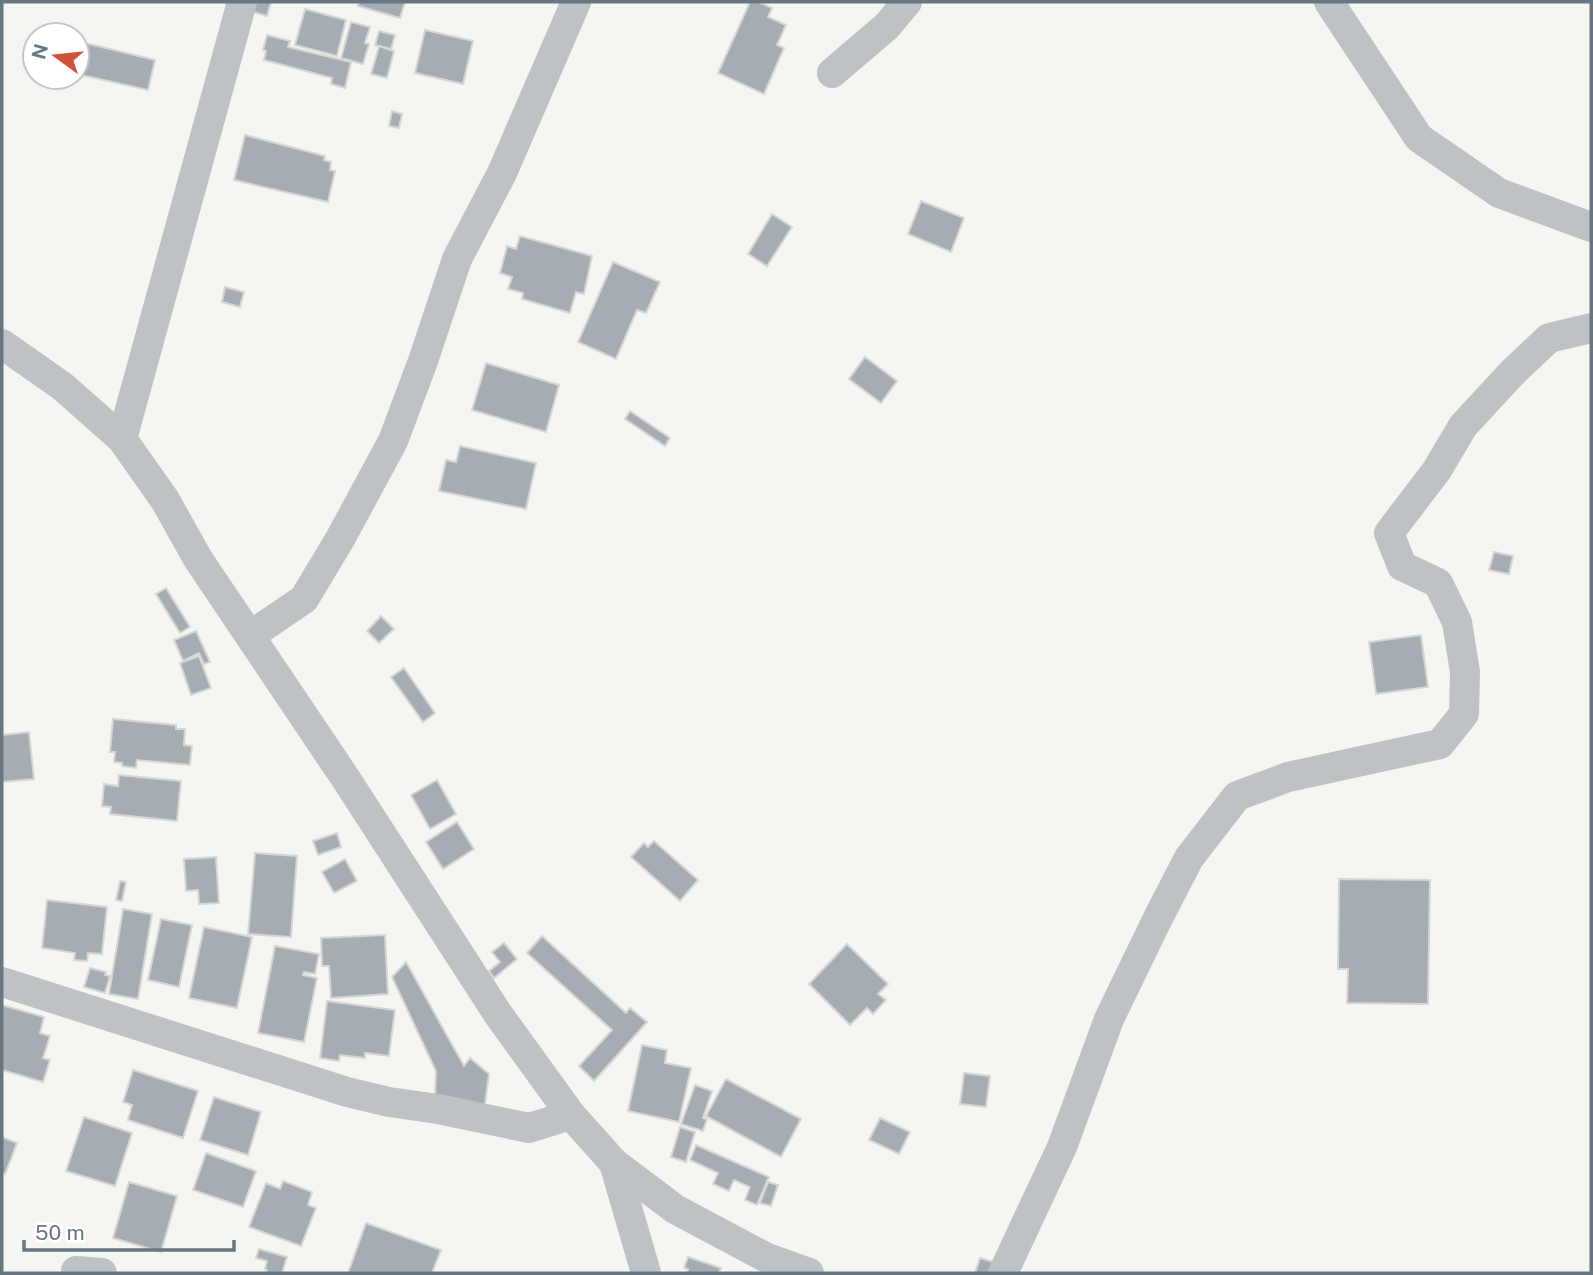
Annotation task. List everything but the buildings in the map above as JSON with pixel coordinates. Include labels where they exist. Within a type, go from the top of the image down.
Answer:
[{"type":"street","points":[[122,439],[242,2]]},
{"type":"street","points":[[250,636],[304,599],[393,441],[457,258],[502,173],[576,2]]},
{"type":"street","points":[[832,73],[887,26],[907,2]]},
{"type":"street","points":[[1329,2],[1419,138],[1499,193],[1591,227]]},
{"type":"street","points":[[1003,1273],[1062,1147],[1109,1019],[1158,918],[1189,858],[1237,796],[1289,777],[1440,744],[1464,714],[1465,672],[1457,622],[1438,583],[1402,566],[1389,533],[1437,470],[1463,426],[1512,373],[1549,338],[1591,328]]},
{"type":"street","points":[[2,344],[62,386],[122,439],[165,500],[198,559],[498,1014],[572,1115],[614,1163],[676,1209],[767,1258],[809,1273]]},
{"type":"street","points":[[2,982],[322,1084],[389,1102],[529,1128],[572,1115]]},
{"type":"street","points":[[614,1163],[646,1273]]}]
